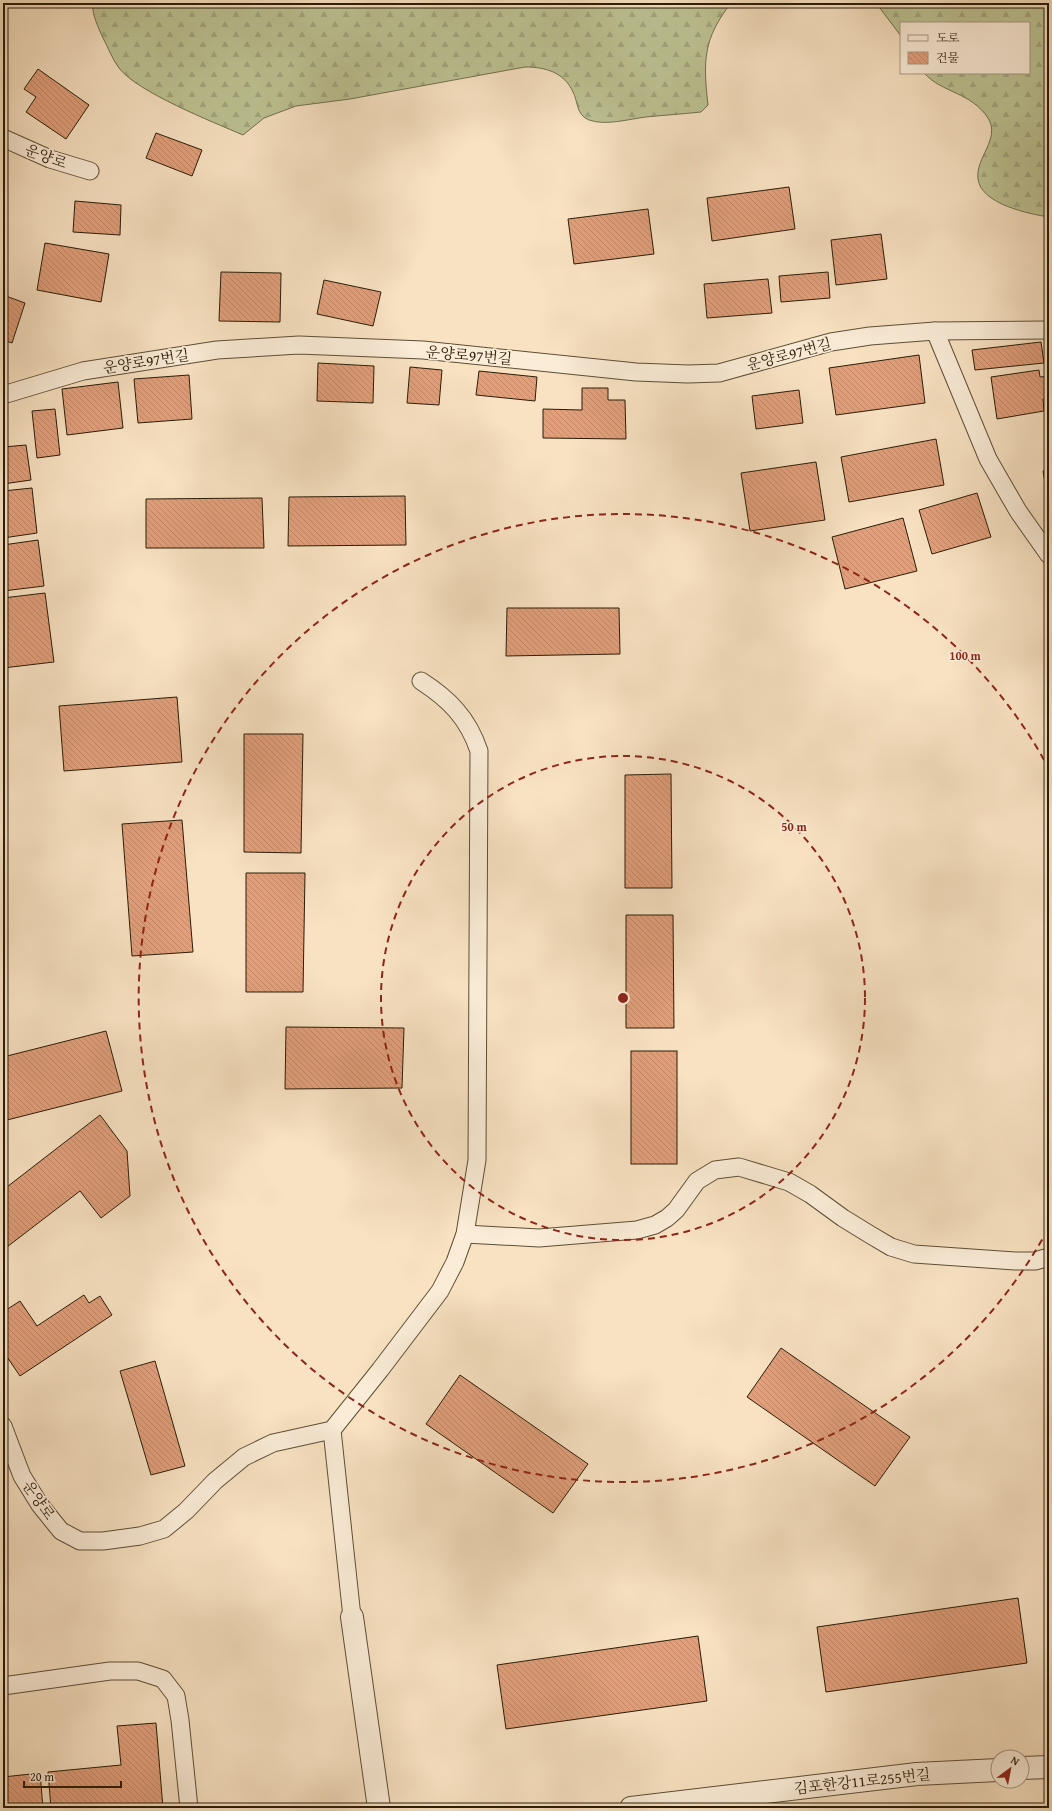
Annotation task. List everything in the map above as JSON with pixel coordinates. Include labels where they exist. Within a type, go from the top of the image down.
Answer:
[{"type":"street","points":[[352,1617],[380,1808]]},
{"type":"street","points":[[1030,1768],[1049,1767]]},
{"type":"street","name":"김포한강11로255번길","points":[[631,1808],[917,1774],[990,1770]]},
{"type":"lane","name":"운양로","points":[[3,138],[50,159],[90,172]]},
{"type":"lane","name":"운양로97번길","points":[[3,395],[83,371],[217,350],[299,345],[415,350],[636,372],[688,374],[719,373],[831,342],[870,336],[935,331],[1049,330]]},
{"type":"lane","points":[[935,331],[964,406],[988,459],[1018,512],[1049,555]]},
{"type":"lane","points":[[352,1617],[332,1430],[385,1364],[440,1291],[455,1262],[465,1234],[477,1160],[479,751],[472,732],[461,716],[441,694],[421,681]]},
{"type":"lane","points":[[465,1234],[539,1238],[637,1230],[655,1225],[667,1218],[676,1210],[697,1181],[715,1170],[739,1167],[789,1182],[810,1194],[843,1218],[891,1247],[914,1254],[1015,1261],[1035,1260],[1049,1257]]},
{"type":"lane","name":"운양로","points":[[3,1426],[22,1476],[40,1505],[62,1530],[80,1541],[103,1541],[140,1536],[164,1529],[186,1511],[215,1481],[244,1457],[273,1443],[332,1430]]},
{"type":"lane","points":[[3,1686],[110,1671],[138,1671],[163,1678],[176,1696],[180,1720],[189,1808]]},
{"type":"green space","points":[[93,3],[731,3],[715,28],[710,39],[706,63],[708,105],[701,112],[646,117],[618,122],[596,122],[585,118],[582,115],[569,85],[559,75],[540,68],[525,67],[350,99],[296,106],[264,118],[243,135],[176,106],[142,87],[128,77],[119,68],[103,38],[94,16]]},
{"type":"green space","points":[[876,3],[1049,3],[1049,217],[1007,206],[988,195],[981,188],[978,179],[978,171],[992,133],[988,118],[981,109],[973,103],[939,85],[925,74],[1030,74],[1030,22],[900,22],[900,35]]},
{"type":"building","points":[[38,69],[89,105],[66,139],[26,112],[36,97],[24,89]]},
{"type":"building","points":[[156,133],[202,150],[192,176],[146,158]]},
{"type":"building","points":[[789,187],[795,229],[712,241],[707,198]]},
{"type":"building","points":[[75,201],[121,205],[120,235],[73,232]]},
{"type":"building","points":[[648,209],[654,254],[574,264],[568,219]]},
{"type":"building","points":[[881,234],[887,279],[836,285],[831,240]]},
{"type":"building","points":[[45,243],[109,254],[101,302],[37,290]]},
{"type":"building","points":[[221,272],[281,273],[280,322],[219,321]]},
{"type":"building","points":[[828,272],[830,298],[781,302],[779,276]]},
{"type":"building","points":[[768,279],[772,313],[707,318],[704,284]]},
{"type":"building","points":[[324,280],[381,292],[373,326],[317,314]]},
{"type":"building","points":[[3,295],[25,303],[12,343],[3,340]]},
{"type":"building","points":[[1041,342],[1044,363],[975,370],[972,350]]},
{"type":"building","points":[[919,355],[925,403],[836,415],[829,368]]},
{"type":"building","points":[[318,363],[374,366],[373,403],[317,401]]},
{"type":"building","points":[[410,367],[442,370],[439,405],[407,403]]},
{"type":"building","points":[[1039,370],[1040,377],[1049,376],[1049,398],[1043,399],[1044,411],[997,419],[991,377]]},
{"type":"building","points":[[479,371],[537,377],[535,401],[476,395]]},
{"type":"building","points":[[189,375],[192,419],[138,423],[134,379]]},
{"type":"building","points":[[118,382],[123,428],[67,435],[62,389]]},
{"type":"building","points":[[582,388],[608,388],[608,400],[625,400],[626,439],[543,438],[543,409],[582,410]]},
{"type":"building","points":[[799,390],[803,423],[756,429],[752,396]]},
{"type":"building","points":[[55,409],[60,455],[37,458],[32,411]]},
{"type":"building","points":[[936,439],[944,485],[849,502],[841,457]]},
{"type":"building","points":[[26,445],[31,480],[3,484],[3,447]]},
{"type":"building","points":[[816,462],[825,520],[750,531],[741,473]]},
{"type":"building","points":[[1049,470],[1049,507],[1043,471]]},
{"type":"building","points":[[32,488],[37,533],[3,538],[3,491]]},
{"type":"building","points":[[977,493],[991,537],[932,554],[919,510]]},
{"type":"building","points":[[405,496],[406,545],[288,546],[289,497]]},
{"type":"building","points":[[262,498],[264,548],[146,548],[146,499]]},
{"type":"building","points":[[903,518],[917,571],[845,589],[832,537]]},
{"type":"building","points":[[38,540],[44,586],[3,591],[3,545]]},
{"type":"building","points":[[45,593],[54,662],[3,668],[3,598]]},
{"type":"building","points":[[507,608],[619,608],[620,654],[506,656]]},
{"type":"building","points":[[177,697],[182,762],[64,771],[59,706]]},
{"type":"building","points":[[244,734],[303,734],[301,853],[244,852]]},
{"type":"building","points":[[671,774],[672,888],[625,888],[625,775]]},
{"type":"building","points":[[182,820],[193,952],[132,956],[122,824]]},
{"type":"building","points":[[246,873],[305,873],[303,992],[246,992]]},
{"type":"building","points":[[626,915],[673,915],[674,1028],[626,1028]]},
{"type":"building","points":[[286,1027],[404,1028],[402,1088],[285,1089]]},
{"type":"building","points":[[106,1031],[122,1091],[7,1120],[3,1103],[3,1057]]},
{"type":"building","points":[[631,1051],[677,1051],[677,1164],[631,1164]]},
{"type":"building","points":[[100,1115],[127,1151],[130,1196],[101,1218],[80,1191],[3,1250],[3,1190]]},
{"type":"building","points":[[84,1295],[89,1303],[100,1296],[112,1315],[20,1376],[3,1351],[3,1312],[20,1301],[37,1326]]},
{"type":"building","points":[[781,1348],[910,1437],[875,1486],[747,1397]]},
{"type":"building","points":[[155,1361],[185,1466],[151,1475],[120,1371]]},
{"type":"building","points":[[460,1375],[588,1464],[553,1513],[426,1424]]},
{"type":"building","points":[[1018,1598],[1027,1663],[826,1692],[817,1627]]},
{"type":"building","points":[[698,1636],[707,1701],[506,1729],[497,1665]]},
{"type":"building","points":[[156,1723],[163,1808],[51,1808],[48,1772],[121,1765],[117,1726]]},
{"type":"building","points":[[40,1773],[43,1808],[3,1808],[3,1777]]}]
